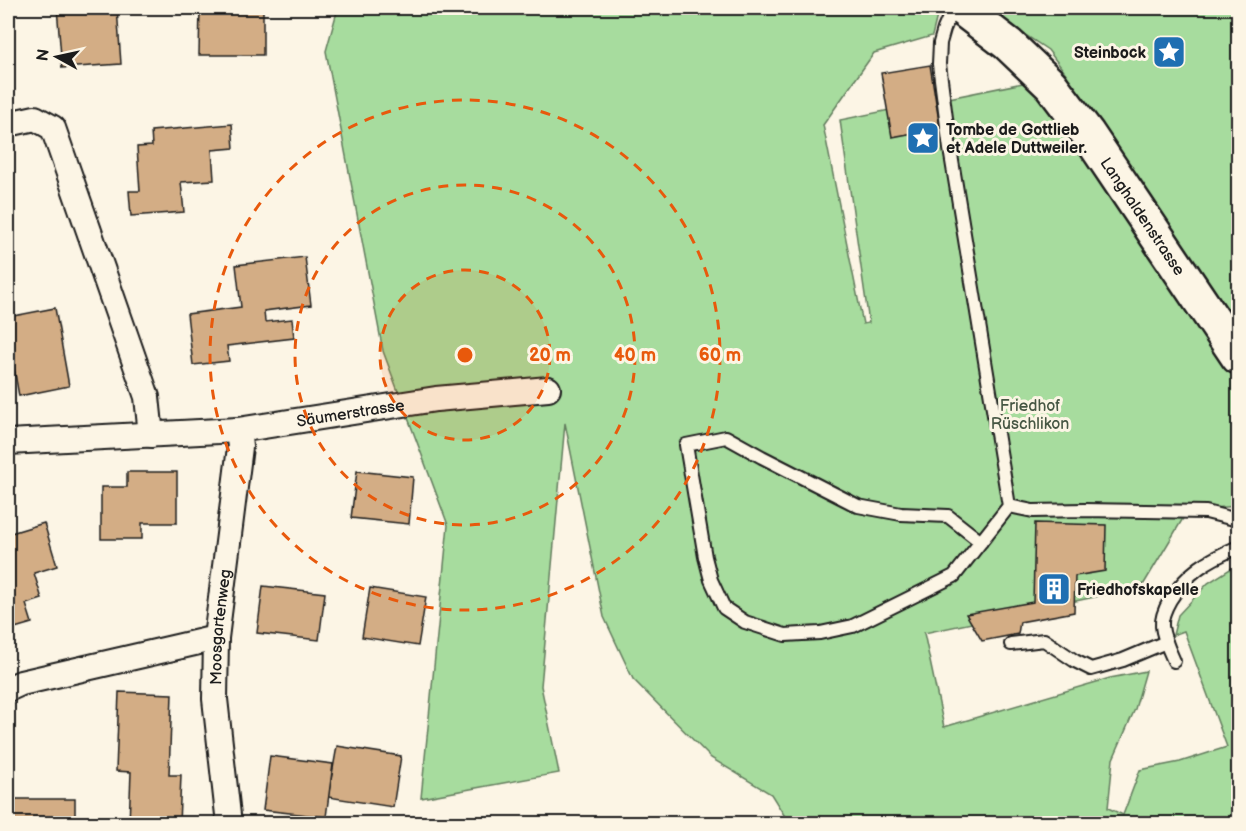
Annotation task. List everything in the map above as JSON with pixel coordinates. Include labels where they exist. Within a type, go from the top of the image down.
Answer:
[{"type":"street","name":"Langhaldenstrasse","points":[[961,8],[1008,44],[1051,85],[1088,134],[1239,357]]},
{"type":"street","points":[[8,124],[35,118],[53,128],[147,397],[151,435]]},
{"type":"street","name":"Säumerstrasse","points":[[8,442],[238,430],[436,399],[548,389]]},
{"type":"street","name":"Moosgartenweg","points":[[229,824],[215,699],[216,638],[240,447],[238,430]]},
{"type":"street","points":[[8,689],[21,683],[216,638]]},
{"type":"lane","points":[[953,8],[940,43],[939,64],[950,149],[1009,506],[981,542],[954,576],[853,626],[820,633],[785,635],[745,622],[724,608],[711,580],[705,557],[686,445],[726,437],[762,458],[858,506],[901,514],[948,516],[981,542]]},
{"type":"lane","points":[[1009,506],[1033,511],[1206,512],[1239,520]]},
{"type":"lane","points":[[1174,661],[1161,624],[1166,606],[1179,586],[1194,570],[1213,558],[1239,547]]},
{"type":"lane","points":[[1011,644],[1044,640],[1091,669],[1123,660],[1166,642]]},
{"type":"green space","name":"Friedhof Rüschlikon","points":[[338,8],[916,8],[937,16],[932,36],[874,53],[823,125],[863,324],[869,323],[840,120],[1033,81],[1104,189],[1067,75],[1048,50],[985,8],[1238,8],[1238,506],[1188,510],[1142,587],[924,633],[944,727],[1110,678],[1146,671],[1135,709],[1113,759],[1108,808],[1123,815],[1140,770],[1180,762],[1227,747],[1184,631],[1173,635],[1178,615],[1208,583],[1238,564],[1238,823],[789,823],[771,794],[711,758],[633,679],[604,617],[565,423],[541,686],[559,773],[421,798],[448,525],[383,351],[326,51]]},
{"type":"building","points":[[57,8],[117,8],[121,64],[62,68]]},
{"type":"building","points":[[200,8],[263,8],[263,55],[199,55]]},
{"type":"building","points":[[930,65],[940,128],[892,137],[881,73]]},
{"type":"building","points":[[232,124],[234,148],[212,150],[214,180],[181,182],[184,212],[131,216],[129,191],[140,191],[137,147],[152,146],[151,131]]},
{"type":"building","points":[[305,257],[311,305],[264,311],[265,322],[292,319],[294,338],[227,346],[229,361],[193,365],[187,314],[241,307],[236,265]]},
{"type":"building","points":[[55,308],[69,386],[19,396],[8,335],[8,317]]},
{"type":"building","points":[[357,471],[413,477],[409,524],[351,518]]},
{"type":"building","points":[[127,472],[177,472],[177,523],[142,523],[142,539],[101,539],[101,487],[127,487]]},
{"type":"building","points":[[8,523],[11,533],[44,523],[57,566],[34,573],[42,599],[26,604],[32,623],[8,630]]},
{"type":"building","name":"Friedhofskapelle","points":[[1035,523],[1106,525],[1105,571],[1075,576],[1074,612],[1020,622],[1018,634],[982,641],[966,614],[1033,602]]},
{"type":"building","points":[[263,586],[325,593],[319,640],[257,633]]},
{"type":"building","points":[[370,588],[426,597],[418,646],[362,637]]},
{"type":"building","points":[[119,692],[172,694],[169,775],[181,775],[179,824],[129,824],[131,772],[116,771]]},
{"type":"building","points":[[337,746],[401,756],[393,807],[328,797]]},
{"type":"building","points":[[270,756],[333,764],[326,817],[263,810]]},
{"type":"building","points":[[8,799],[75,799],[75,824],[8,824]]},
{"type":"place","name":"Steinbock","points":[[1169,52]]},
{"type":"place","name":"Tombe de Gottlieb et Adele Duttweiler.","points":[[923,138]]},
{"type":"place","name":"Friedhofskapelle","points":[[1054,589]]}]
